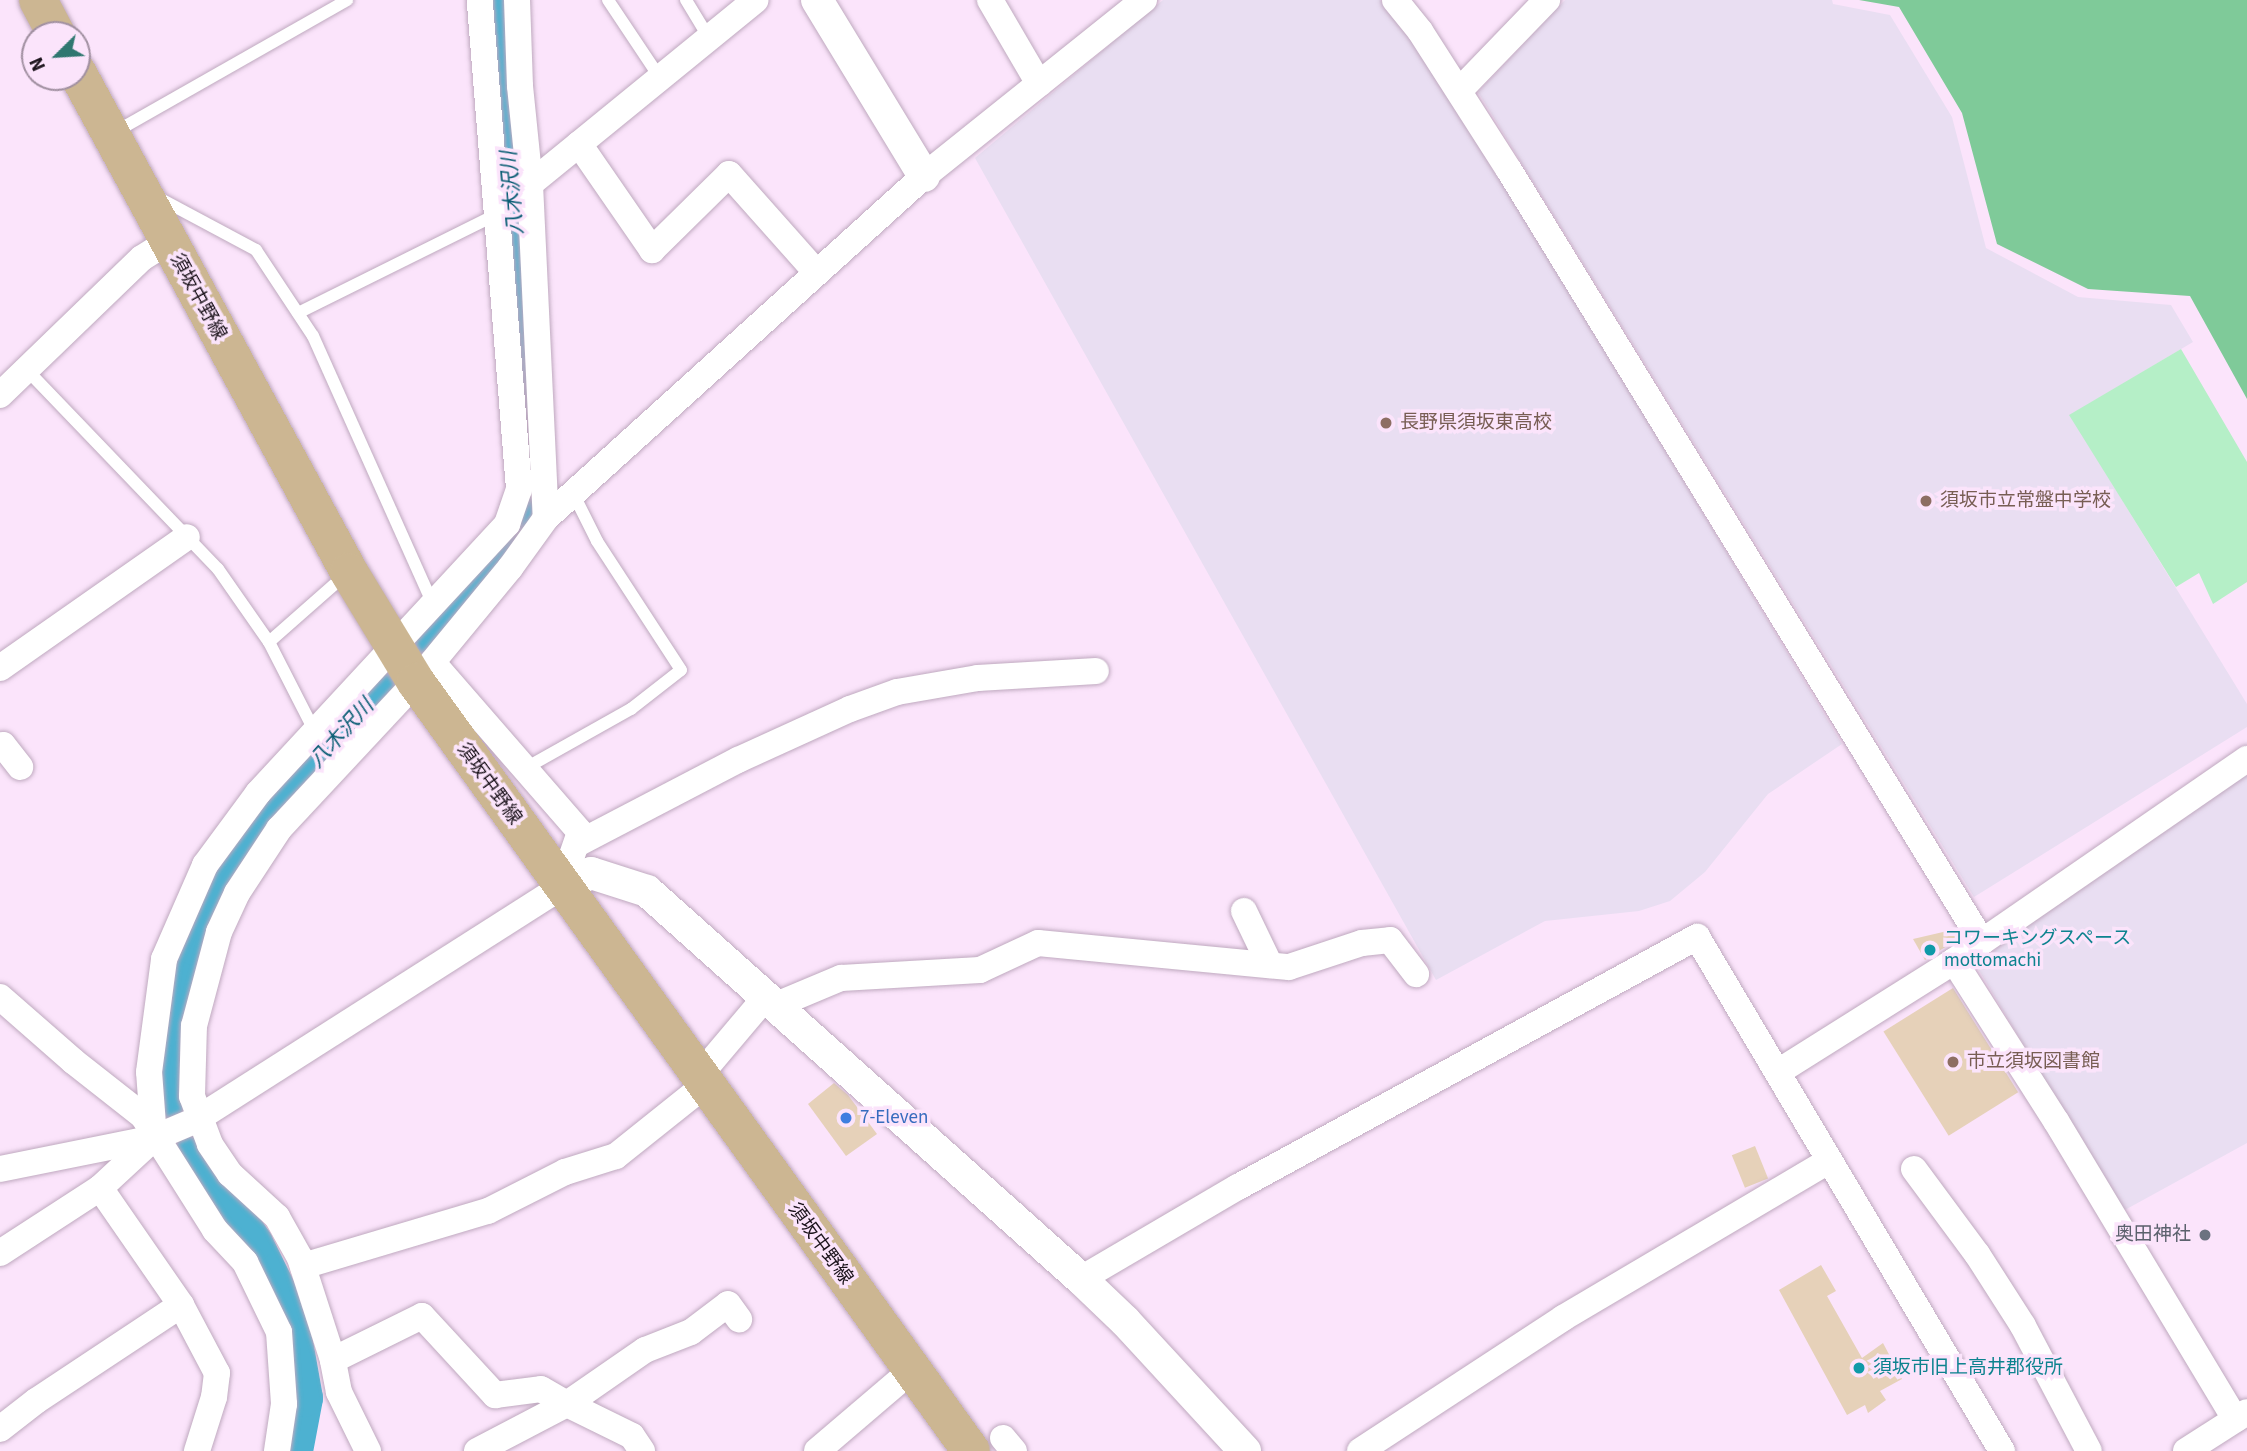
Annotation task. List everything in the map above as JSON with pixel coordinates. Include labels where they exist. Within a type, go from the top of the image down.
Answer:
[{"type":"main road","points":[[38,0],[49,21]]},
{"type":"main road","name":"須坂中野線","points":[[87,91],[349,572],[491,788],[912,1370],[996,1447]]},
{"type":"street","points":[[480,0],[513,214],[545,518]]},
{"type":"street","points":[[517,0],[520,86],[530,184]]},
{"type":"street","points":[[159,1136],[149,1072],[164,959],[205,865],[258,793],[315,733],[410,664],[433,604],[507,524],[519,489],[513,214],[530,184],[756,0]]},
{"type":"street","points":[[817,0],[924,176]]},
{"type":"street","points":[[990,0],[1039,84]]},
{"type":"street","points":[[368,1451],[339,1392],[333,1360],[303,1266],[277,1217],[230,1174],[197,1119],[192,1096],[194,1026],[219,932],[237,893],[279,829],[410,664],[510,568],[545,518],[815,271],[924,176],[1144,0]]},
{"type":"street","points":[[1395,0],[1459,91],[1982,942]]},
{"type":"street","points":[[1459,91],[1548,0]]},
{"type":"street","points":[[579,144],[652,250],[729,174],[815,271]]},
{"type":"street","points":[[0,395],[142,258],[168,242]]},
{"type":"street","points":[[0,668],[187,537]]},
{"type":"street","points":[[410,664],[524,769],[580,832],[561,887]]},
{"type":"street","points":[[578,844],[738,760],[850,709],[897,692],[978,678],[1096,671]]},
{"type":"street","points":[[0,748],[3,746],[20,767]]},
{"type":"street","points":[[1777,1072],[1954,961],[2247,759]]},
{"type":"street","points":[[491,788],[524,769]]},
{"type":"street","points":[[0,1169],[159,1136],[197,1119],[561,887],[591,873],[647,891],[1081,1279],[1125,1321],[1245,1451]]},
{"type":"street","points":[[1244,911],[1270,965]]},
{"type":"street","points":[[1081,1279],[1238,1187],[1697,937],[2002,1451]]},
{"type":"street","points":[[303,1266],[488,1211],[565,1171],[616,1156],[702,1081],[769,1002],[841,978],[980,970],[1038,943],[1289,967],[1362,943],[1391,940],[1416,974]]},
{"type":"street","points":[[1954,961],[2241,1416],[2186,1451]]},
{"type":"street","points":[[0,997],[73,1061],[143,1116],[159,1136],[215,1230],[245,1262],[279,1332],[284,1404],[276,1451]]},
{"type":"street","points":[[0,1253],[100,1188],[159,1136]]},
{"type":"street","points":[[1360,1451],[1563,1318],[1829,1161]]},
{"type":"street","points":[[1913,1169],[1978,1254],[2023,1326],[2089,1451]]},
{"type":"street","points":[[100,1188],[181,1305],[217,1373],[214,1397],[197,1451]]},
{"type":"street","points":[[477,1451],[567,1404],[645,1350],[691,1332],[728,1304],[739,1319]]},
{"type":"street","points":[[0,1429],[181,1305]]},
{"type":"street","points":[[333,1360],[422,1316],[495,1395],[541,1389],[632,1436],[642,1451]]},
{"type":"street","points":[[817,1451],[912,1370]]},
{"type":"lane","points":[[111,134],[347,0]]},
{"type":"lane","points":[[607,0],[660,78]]},
{"type":"lane","points":[[686,0],[709,38]]},
{"type":"lane","points":[[137,186],[256,250],[313,336],[433,604]]},
{"type":"lane","points":[[298,313],[513,214]]},
{"type":"lane","points":[[27,370],[218,569],[269,642],[315,733]]},
{"type":"lane","points":[[524,769],[631,709],[681,670],[597,541],[573,493]]},
{"type":"lane","points":[[269,642],[349,572]]},
{"type":"shaded area","name":"長野県須坂東高校","points":[[1163,0],[1380,0],[1450,93],[1842,744],[1768,794],[1705,872],[1670,901],[1639,911],[1545,921],[1436,980],[975,158]]},
{"type":"shaded area","name":"須坂市立常盤中学校","points":[[1565,0],[1832,0],[1833,4],[1890,15],[1952,117],[1986,248],[2078,297],[2171,305],[2193,342],[2070,415],[2247,704],[2247,727],[1974,897],[1478,92]]},
{"type":"shaded area","points":[[2247,772],[2247,1143],[2123,1211],[1977,967],[2020,926]]},
{"type":"green space","points":[[1859,0],[2247,0],[2247,399],[2190,296],[2088,289],[1997,244],[1962,113],[1899,7]]},
{"type":"green space","points":[[2181,349],[2247,462],[2247,582],[2213,604],[2199,573],[2176,587],[2069,415]]},
{"type":"building","name":"コワーキングスペース mottomachi","points":[[1956,929],[1961,937],[1925,960],[1913,939]]},
{"type":"building","name":"市立須坂図書館","points":[[1953,988],[2018,1092],[1949,1136],[1883,1031]]},
{"type":"building","points":[[834,1083],[848,1095],[877,1134],[846,1156],[808,1104]]},
{"type":"building","points":[[1755,1146],[1768,1178],[1745,1188],[1732,1155]]},
{"type":"building","name":"須坂市旧上高井郡役所","points":[[1821,1265],[1836,1291],[1827,1296],[1862,1358],[1883,1343],[1902,1379],[1880,1391],[1886,1400],[1868,1413],[1865,1405],[1847,1415],[1779,1290]]},
{"type":"waterway","name":"八木沢川","points":[[294,1451],[304,1398],[289,1314],[254,1243],[195,1156],[170,1092],[174,1027],[194,946],[214,895],[239,849],[282,796],[500,554],[528,507],[523,310],[504,106],[500,0]]},
{"type":"place","name":"長野県須坂東高校","points":[[1386,423]]},
{"type":"place","name":"須坂市立常盤中学校","points":[[1926,501]]},
{"type":"place","name":"コワーキングスペース mottomachi","points":[[1930,950]]},
{"type":"place","name":"市立須坂図書館","points":[[1953,1062]]},
{"type":"place","name":"7-Eleven","points":[[846,1118]]},
{"type":"place","name":"奥田神社","points":[[2205,1235]]},
{"type":"place","name":"須坂市旧上高井郡役所","points":[[1859,1368]]}]
